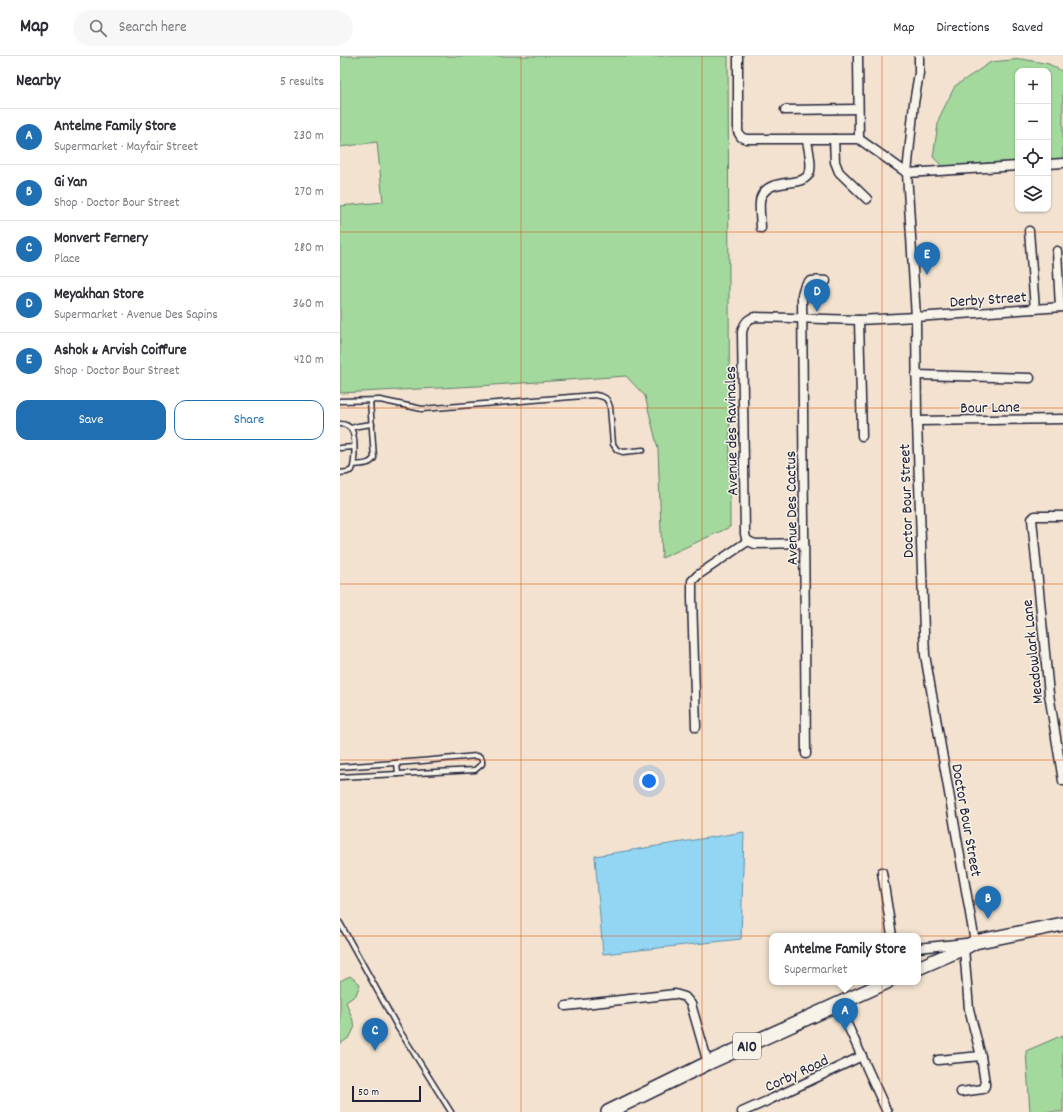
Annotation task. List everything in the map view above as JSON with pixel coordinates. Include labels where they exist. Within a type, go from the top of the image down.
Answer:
[{"type":"main road","points":[[921,967],[969,945],[1063,924]]},
{"type":"main road","name":"A10","points":[[608,1112],[627,1108],[708,1063],[880,985]]},
{"type":"street","points":[[738,56],[738,132],[741,137],[746,140],[859,139],[907,173],[1015,166]]},
{"type":"street","points":[[858,56],[859,139]]},
{"type":"street","name":"Doctor Bour Street","points":[[918,56],[919,73],[914,103],[907,173],[916,318],[917,421],[925,655],[969,945],[969,1009],[981,1056],[985,1086],[983,1088],[961,1092]]},
{"type":"street","points":[[785,110],[858,109]]},
{"type":"street","points":[[834,139],[835,162],[839,172],[867,199]]},
{"type":"street","points":[[761,228],[760,204],[761,197],[766,190],[776,184],[801,181],[806,178],[810,172],[808,140]]},
{"type":"street","points":[[1051,164],[1063,163]]},
{"type":"street","points":[[1028,230],[1035,309]]},
{"type":"street","points":[[1057,251],[1061,307]]},
{"type":"street","name":"Avenue Des Cactus","points":[[806,754],[802,294],[805,284],[812,280],[826,281]]},
{"type":"street","name":"Derby Street","points":[[746,321],[756,317],[859,320],[916,318],[1061,307]]},
{"type":"street","points":[[859,320],[862,436]]},
{"type":"street","name":"Avenue des Ravinales","points":[[746,321],[742,332],[745,534],[748,541]]},
{"type":"street","points":[[916,375],[1030,378]]},
{"type":"street","name":"Bour Lane","points":[[917,421],[1063,419]]},
{"type":"street","name":"Meadowlark Lane","points":[[1063,516],[1034,516],[1032,519],[1049,694],[1063,781]]},
{"type":"street","points":[[696,727],[692,580],[748,541],[755,544],[804,543]]},
{"type":"street","points":[[882,872],[892,933]]},
{"type":"street","points":[[921,948],[969,945]]},
{"type":"street","points":[[566,1006],[675,994],[685,997],[691,1004],[708,1063]]},
{"type":"street","points":[[838,1004],[887,1112]]},
{"type":"street","name":"Corby Road","points":[[742,1112],[767,1102],[862,1056]]},
{"type":"street","points":[[938,1060],[981,1056]]},
{"type":"lane","points":[[340,401],[380,400],[422,408],[595,395],[604,397],[609,401],[613,444],[617,450],[623,452],[644,450]]},
{"type":"lane","points":[[354,464],[369,463],[372,462],[374,458],[370,401]]},
{"type":"lane","points":[[340,424],[347,425],[354,433],[354,464],[352,470],[340,473]]},
{"type":"lane","points":[[351,428],[372,424]]},
{"type":"lane","points":[[340,448],[354,447]]},
{"type":"lane","points":[[340,766],[476,756],[480,757],[482,760],[482,764],[475,770],[340,777]]},
{"type":"lane","points":[[397,763],[398,774]]},
{"type":"lane","points":[[340,923],[398,1028],[451,1112]]},
{"type":"green space","points":[[340,56],[728,56],[730,527],[662,558],[658,449],[645,396],[626,376],[478,386],[340,393],[340,206],[383,202],[377,142],[340,147]]},
{"type":"green space","points":[[1022,59],[1049,64],[1063,72],[1063,164],[1051,166],[1051,68],[1015,68],[1015,167],[987,163],[958,171],[944,168],[933,157],[939,118],[955,86],[991,62]]},
{"type":"green space","points":[[350,976],[360,984],[356,995],[346,1002],[355,1026],[350,1037],[340,1044],[340,981]]},
{"type":"green space","points":[[1063,1035],[1063,1112],[1030,1112],[1026,1051]]},
{"type":"water","points":[[744,832],[741,939],[603,954],[595,856]]},
{"type":"place","name":"Ashok & Arvish Coiffure","points":[[927,275]]},
{"type":"place","name":"Meyakhan Store","points":[[817,312]]},
{"type":"place","name":"Gi Yan","points":[[988,919]]},
{"type":"place","name":"Antelme Family Store","points":[[845,1031]]},
{"type":"place","name":"Monvert Fernery","points":[[375,1051]]}]
